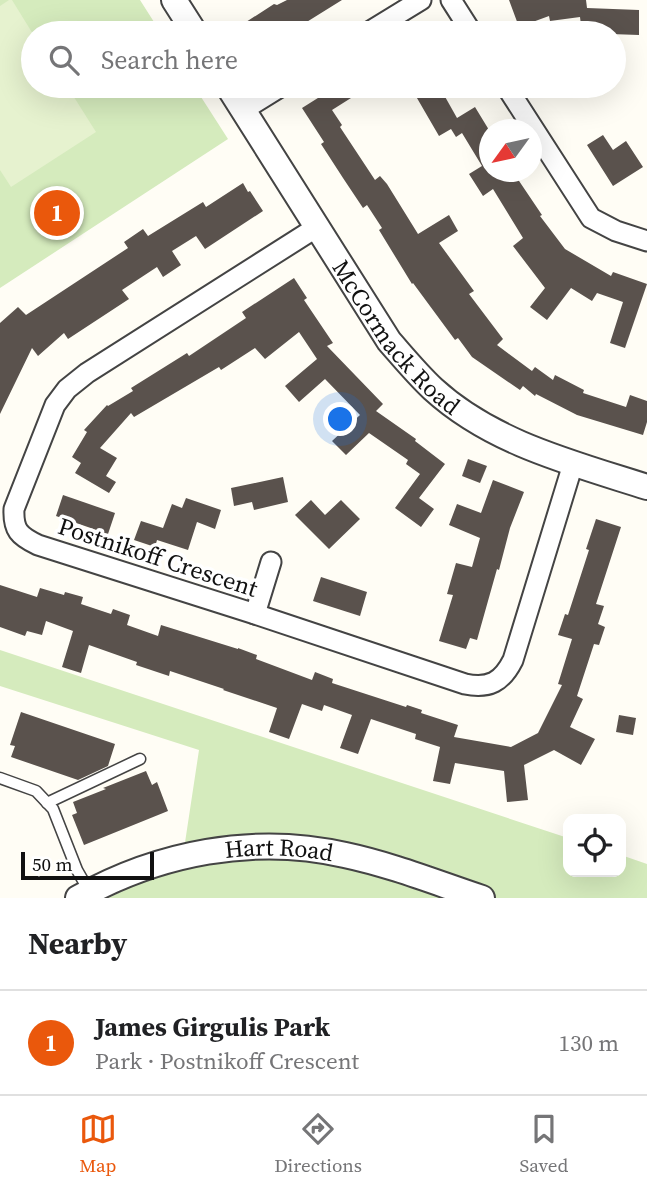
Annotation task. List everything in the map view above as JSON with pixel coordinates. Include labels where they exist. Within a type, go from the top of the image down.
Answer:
[{"type":"street","points":[[174,0],[187,21]]},
{"type":"street","points":[[387,21],[421,0]]},
{"type":"street","points":[[451,0],[464,21]]},
{"type":"street","name":"McCormack Road","points":[[236,98],[389,341],[434,390],[479,423],[501,435],[573,464],[647,487]]},
{"type":"street","points":[[243,110],[262,98]]},
{"type":"street","points":[[514,98],[591,218],[616,231],[647,241]]},
{"type":"street","name":"Postnikoff Crescent","points":[[317,227],[87,373],[67,389],[55,405],[14,509],[13,522],[18,533],[38,545],[477,687],[500,679],[513,660],[573,464]]},
{"type":"street","points":[[256,614],[271,562]]},
{"type":"street","name":"Hart Road","points":[[84,895],[154,864],[213,850],[262,847],[342,854],[372,861],[482,898]]},
{"type":"lane","points":[[47,803],[141,759]]},
{"type":"lane","points":[[0,778],[36,791],[53,809],[78,870],[84,895]]},
{"type":"green space","points":[[0,0],[140,0],[153,21],[21,21],[21,98],[202,98],[228,139],[0,288]]},
{"type":"green space","points":[[12,0],[25,21],[21,21],[21,98],[75,98],[96,132],[11,187],[0,170],[0,6]]},
{"type":"green space","points":[[0,650],[563,836],[563,877],[626,877],[626,857],[647,864],[647,898],[108,898],[139,883],[181,869],[199,750],[0,686]]},
{"type":"building","points":[[287,0],[342,0],[308,21],[248,21],[274,4]]},
{"type":"building","points":[[509,0],[586,0],[587,8],[639,10],[639,35],[626,35],[626,21],[580,21],[580,17],[550,21],[549,16],[535,21],[517,21]]},
{"type":"building","points":[[318,98],[351,98],[332,110],[342,125],[340,127],[375,180],[380,176],[387,184],[418,234],[449,215],[458,231],[439,243],[474,291],[469,294],[503,339],[497,345],[532,371],[535,367],[553,380],[555,375],[584,390],[583,393],[626,407],[630,395],[647,401],[647,422],[643,435],[577,415],[536,394],[535,396],[523,386],[520,390],[472,357],[458,338],[455,340],[412,284],[379,230],[382,228],[367,205],[363,208],[321,144],[324,142],[302,108]]},
{"type":"building","points":[[417,98],[446,98],[457,118],[475,107],[482,119],[479,119],[479,161],[462,133],[456,137],[451,129],[439,136]]},
{"type":"building","points":[[603,135],[613,150],[626,141],[643,167],[613,186],[587,145]]},
{"type":"building","points":[[479,168],[479,182],[520,182],[542,215],[540,216],[565,249],[611,276],[613,272],[647,284],[625,348],[610,343],[623,302],[597,293],[592,301],[571,288],[547,320],[530,307],[545,288],[513,246],[523,238],[493,189],[483,196],[469,174]]},
{"type":"building","points":[[243,183],[263,211],[205,249],[196,236],[172,251],[181,265],[163,277],[157,267],[122,290],[129,299],[68,339],[64,333],[38,356],[32,348],[0,414],[0,323],[18,307],[26,315],[128,248],[124,242],[143,229],[148,236],[203,202],[206,207]]},
{"type":"building","points":[[294,278],[307,298],[304,300],[333,343],[327,346],[383,404],[376,411],[416,439],[415,441],[445,464],[419,498],[434,509],[421,527],[395,508],[420,474],[406,464],[408,460],[369,433],[346,455],[332,441],[360,415],[325,379],[299,402],[285,386],[317,359],[299,332],[265,359],[255,348],[221,370],[219,367],[134,417],[131,413],[100,448],[117,458],[106,476],[116,482],[109,493],[75,473],[81,463],[72,457],[87,432],[84,430],[107,405],[246,318],[242,312]]},
{"type":"building","points":[[468,459],[487,466],[480,483],[462,476]]},
{"type":"building","points":[[283,477],[288,502],[254,510],[252,502],[234,506],[231,488]]},
{"type":"building","points":[[493,480],[524,492],[510,528],[477,640],[470,638],[466,649],[439,641],[453,595],[447,594],[456,563],[472,567],[480,538],[449,525],[457,504],[481,513]]},
{"type":"building","points":[[63,495],[115,513],[108,534],[56,516]]},
{"type":"building","points":[[186,498],[221,510],[215,529],[197,522],[188,550],[157,540],[155,547],[134,540],[141,521],[163,528],[172,504],[182,508]]},
{"type":"building","points":[[311,500],[325,515],[341,500],[360,519],[329,549],[295,515]]},
{"type":"building","points":[[596,519],[621,527],[596,604],[604,606],[598,624],[605,627],[599,645],[594,644],[577,696],[583,699],[570,727],[595,739],[581,765],[554,750],[524,765],[528,800],[507,802],[504,771],[455,763],[450,784],[433,781],[440,747],[415,739],[416,734],[371,719],[358,754],[340,748],[352,715],[324,705],[322,711],[302,704],[289,739],[269,732],[277,708],[170,671],[169,676],[136,665],[137,662],[89,645],[81,673],[62,667],[73,631],[46,621],[42,635],[27,631],[25,636],[0,627],[0,585],[37,597],[40,588],[64,595],[65,592],[83,597],[81,604],[111,614],[113,609],[130,615],[127,625],[158,636],[161,625],[238,648],[257,655],[256,659],[312,680],[315,672],[333,679],[332,683],[422,710],[421,713],[458,725],[454,737],[511,747],[538,733],[562,685],[558,684],[572,639],[558,635],[565,614],[568,615]]},
{"type":"building","points":[[321,577],[367,592],[360,616],[313,601]]},
{"type":"building","points":[[21,712],[115,744],[108,766],[78,780],[11,757],[15,746],[10,745]]},
{"type":"building","points":[[619,715],[636,718],[633,735],[616,732]]},
{"type":"building","points":[[146,771],[152,785],[157,782],[168,811],[84,845],[72,815],[77,813],[73,802]]},
{"type":"place","name":"James Girgulis Park","points":[[57,213]]}]
